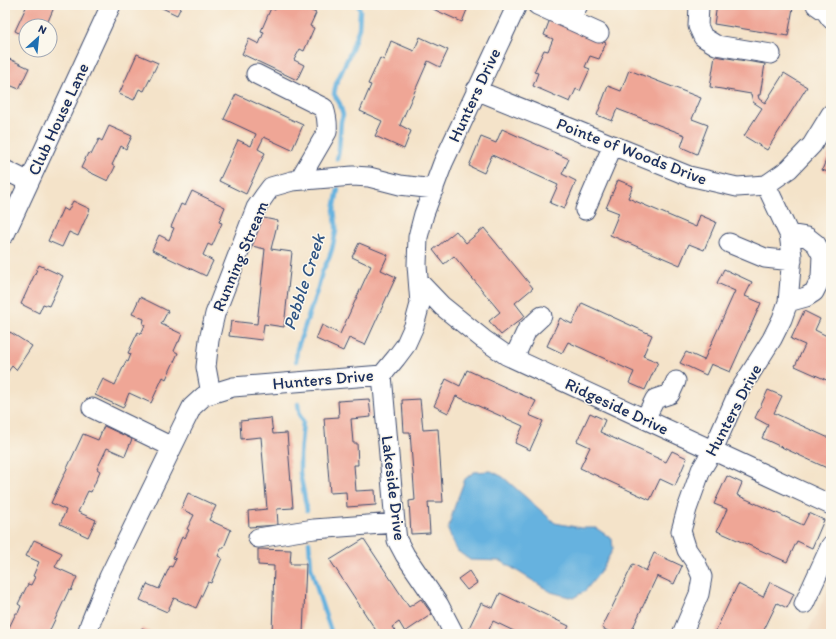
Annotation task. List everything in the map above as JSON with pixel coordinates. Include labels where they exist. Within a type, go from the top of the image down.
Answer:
[{"type":"street","name":"Club House Lane","points":[[5,234],[111,5]]},
{"type":"street","name":"Hunters Drive","points":[[87,634],[110,577],[172,447],[192,407],[204,396],[233,387],[382,375],[405,346],[414,326],[420,304],[417,265],[418,237],[424,214],[443,163],[517,5]]},
{"type":"street","points":[[537,5],[574,12],[599,33]]},
{"type":"street","points":[[699,5],[698,26],[703,37],[716,44],[771,54]]},
{"type":"street","points":[[816,5],[826,12],[831,19]]},
{"type":"street","points":[[256,74],[324,108],[328,124],[327,132],[299,180]]},
{"type":"street","name":"Pointe of Woods Drive","points":[[476,90],[689,176],[737,187],[766,185]]},
{"type":"street","points":[[766,185],[789,169],[812,145],[831,114]]},
{"type":"street","points":[[585,210],[613,145]]},
{"type":"street","points":[[5,170],[29,182]]},
{"type":"street","name":"Running Stream","points":[[211,394],[206,367],[209,340],[215,314],[256,208],[271,187],[299,180],[353,176],[368,177],[400,185],[434,189]]},
{"type":"street","name":"Hunters Drive","points":[[682,634],[699,594],[702,577],[696,563],[687,550],[681,531],[687,509],[701,470],[713,450],[738,393],[772,339],[782,319],[788,302],[792,262],[789,234],[766,185]]},
{"type":"street","points":[[788,302],[806,297],[814,292],[821,278],[822,256],[816,244],[807,237],[789,234]]},
{"type":"street","points":[[729,243],[765,258],[792,262]]},
{"type":"street","name":"Ridgeside Drive","points":[[418,282],[442,306],[506,355],[831,505]]},
{"type":"street","points":[[514,358],[527,330],[542,316]]},
{"type":"street","name":"Lakeside Drive","points":[[382,375],[395,523],[398,540],[405,555],[439,605],[454,634]]},
{"type":"street","points":[[645,419],[655,399],[670,394],[676,381]]},
{"type":"street","points":[[92,408],[172,447]]},
{"type":"street","points":[[258,538],[314,529],[395,523]]},
{"type":"street","points":[[804,604],[831,545]]},
{"type":"shaded area","points":[[831,584],[831,634],[807,634]]},
{"type":"water","points":[[491,471],[503,477],[555,523],[581,528],[596,528],[612,539],[613,549],[601,571],[585,591],[573,598],[551,592],[501,561],[470,560],[456,550],[448,530],[454,508],[465,479],[474,472]]},
{"type":"building","points":[[27,5],[55,5],[49,18],[21,18]]},
{"type":"building","points":[[161,5],[182,5],[177,15],[160,7]]},
{"type":"building","points":[[277,5],[299,5],[316,13],[310,26],[314,28],[304,51],[300,49],[294,60],[304,65],[297,80],[242,54],[249,39],[259,44],[264,32],[261,31],[271,8],[275,10]]},
{"type":"building","points":[[435,5],[469,5],[462,22],[433,9]]},
{"type":"building","points":[[717,5],[778,5],[793,8],[788,36],[714,24]]},
{"type":"building","points":[[550,19],[606,43],[599,59],[590,56],[585,67],[590,69],[580,91],[576,89],[570,102],[533,86],[538,73],[534,72],[544,50],[548,51],[553,39],[544,35]]},
{"type":"building","points":[[18,24],[18,33],[15,31]]},
{"type":"building","points":[[420,37],[448,50],[440,67],[428,61],[400,125],[411,131],[404,149],[375,136],[382,121],[360,111],[371,85],[368,84],[380,58],[384,60],[391,41],[414,51]]},
{"type":"building","points":[[137,54],[158,63],[144,91],[139,89],[134,100],[119,94]]},
{"type":"building","points":[[715,56],[765,64],[760,95],[758,95],[759,99],[765,103],[784,73],[807,87],[767,150],[744,136],[762,108],[753,102],[751,94],[710,87]]},
{"type":"building","points":[[5,57],[29,68],[19,89],[7,84],[5,88]]},
{"type":"building","points":[[629,70],[701,98],[692,119],[708,125],[697,154],[681,147],[685,135],[617,109],[612,121],[597,115],[608,86],[621,91]]},
{"type":"building","points":[[5,91],[9,93],[5,102]]},
{"type":"building","points":[[236,94],[303,125],[292,150],[264,137],[258,149],[265,153],[246,194],[219,181],[238,140],[251,146],[256,134],[224,119]]},
{"type":"building","points":[[109,126],[132,136],[126,149],[121,146],[112,165],[115,167],[108,181],[81,168],[88,153],[91,155],[99,139],[102,141]]},
{"type":"building","points":[[502,129],[569,159],[562,174],[576,181],[564,209],[550,203],[558,185],[492,155],[484,173],[469,166],[481,137],[496,143]]},
{"type":"building","points":[[831,148],[831,173],[822,170]]},
{"type":"building","points":[[618,180],[633,186],[628,198],[696,227],[700,215],[716,222],[704,250],[689,244],[680,265],[610,235],[619,213],[606,208]]},
{"type":"building","points":[[192,191],[225,207],[219,222],[222,223],[212,246],[208,244],[203,255],[213,261],[206,276],[152,250],[159,235],[169,240],[174,228],[171,227],[181,204],[185,206]]},
{"type":"building","points":[[73,201],[90,209],[78,236],[69,232],[62,247],[48,241],[63,208],[68,211]]},
{"type":"building","points":[[259,217],[278,221],[271,249],[292,252],[284,327],[264,324],[262,340],[229,336],[231,321],[257,324],[265,249],[252,246]]},
{"type":"building","points":[[484,228],[533,288],[515,303],[525,316],[501,335],[489,321],[500,312],[454,256],[444,264],[433,250],[456,231],[466,243]]},
{"type":"building","points":[[359,243],[388,255],[381,270],[396,277],[365,345],[349,338],[343,351],[316,339],[322,325],[340,334],[371,266],[352,257]]},
{"type":"building","points":[[39,265],[63,276],[49,306],[43,304],[39,313],[21,304]]},
{"type":"building","points":[[724,269],[752,282],[745,296],[761,303],[730,372],[711,364],[706,375],[680,363],[686,352],[704,360],[735,291],[717,283]]},
{"type":"building","points":[[140,297],[168,311],[161,324],[182,334],[174,351],[178,353],[166,379],[163,377],[151,403],[129,393],[123,408],[95,395],[103,379],[115,385],[126,361],[128,362],[131,354],[128,353],[138,332],[141,334],[145,325],[143,324],[144,319],[132,314]]},
{"type":"building","points":[[582,303],[652,335],[643,356],[658,362],[645,390],[629,383],[634,372],[568,342],[562,353],[547,346],[560,318],[572,324]]},
{"type":"building","points":[[804,311],[820,319],[815,330],[831,338],[831,382],[795,366],[805,345],[791,339]]},
{"type":"building","points":[[10,332],[32,346],[16,370],[12,366],[5,376],[5,339]]},
{"type":"building","points":[[467,370],[536,401],[529,415],[543,421],[530,450],[515,443],[523,426],[456,396],[448,413],[434,406],[446,379],[460,386]]},
{"type":"building","points":[[768,390],[782,396],[774,413],[831,439],[831,465],[829,469],[762,438],[768,425],[755,418]]},
{"type":"building","points":[[369,399],[371,417],[351,419],[353,443],[357,443],[358,465],[354,465],[356,491],[375,490],[376,505],[347,507],[346,492],[330,493],[324,418],[339,417],[338,401]]},
{"type":"building","points":[[420,399],[423,430],[438,429],[443,502],[428,502],[430,533],[411,534],[409,501],[415,500],[410,432],[404,432],[402,400]]},
{"type":"building","points":[[590,413],[605,420],[600,432],[666,462],[672,451],[687,458],[675,486],[660,479],[650,500],[580,468],[590,447],[577,441]]},
{"type":"building","points":[[271,418],[273,434],[287,433],[293,508],[277,509],[278,525],[249,527],[248,511],[267,509],[261,437],[241,439],[240,421]]},
{"type":"building","points":[[104,426],[132,439],[125,456],[107,448],[97,469],[100,471],[91,492],[88,491],[78,512],[96,520],[88,537],[60,524],[66,510],[51,503],[83,434],[98,440]]},
{"type":"building","points":[[727,476],[742,483],[737,495],[803,525],[809,513],[824,520],[812,548],[797,541],[787,562],[717,531],[727,509],[714,504]]},
{"type":"building","points":[[188,493],[216,506],[209,520],[231,530],[224,547],[222,547],[218,556],[222,558],[211,583],[208,582],[196,608],[174,598],[167,612],[140,600],[147,584],[159,589],[170,566],[172,567],[176,559],[173,558],[182,537],[185,538],[189,530],[187,529],[194,515],[181,509]]},
{"type":"building","points":[[364,539],[409,607],[421,599],[432,614],[405,632],[399,622],[392,627],[397,634],[374,634],[377,632],[330,560]]},
{"type":"building","points":[[34,540],[62,553],[55,567],[77,577],[71,591],[69,590],[50,630],[52,632],[51,634],[6,634],[16,613],[18,613],[21,606],[18,604],[28,584],[31,585],[35,577],[33,576],[39,562],[26,556]]},
{"type":"building","points":[[258,549],[291,550],[290,564],[306,564],[303,634],[272,634],[274,566],[258,565]]},
{"type":"building","points":[[654,553],[682,566],[674,584],[657,576],[630,634],[614,634],[602,628],[633,564],[646,571]]},
{"type":"building","points":[[469,571],[477,583],[467,590],[458,579]]},
{"type":"building","points":[[770,582],[794,594],[787,608],[777,603],[762,634],[714,634],[738,584],[763,597]]},
{"type":"building","points":[[500,593],[569,626],[565,634],[520,634],[493,621],[487,634],[470,634],[467,632],[481,603],[493,608]]},
{"type":"building","points":[[142,628],[154,634],[139,634]]},
{"type":"waterway","name":"Pebble Creek","points":[[337,159],[343,115],[340,104],[334,94],[336,84],[351,51],[359,28],[360,10],[358,5]]},
{"type":"waterway","name":"Pebble Creek","points":[[296,361],[297,349],[322,272],[332,249],[336,231],[334,210],[338,189]]},
{"type":"waterway","name":"Pebble Creek","points":[[298,404],[300,416],[303,421],[300,473],[307,510]]},
{"type":"waterway","name":"Pebble Creek","points":[[309,542],[311,567],[332,634]]}]
